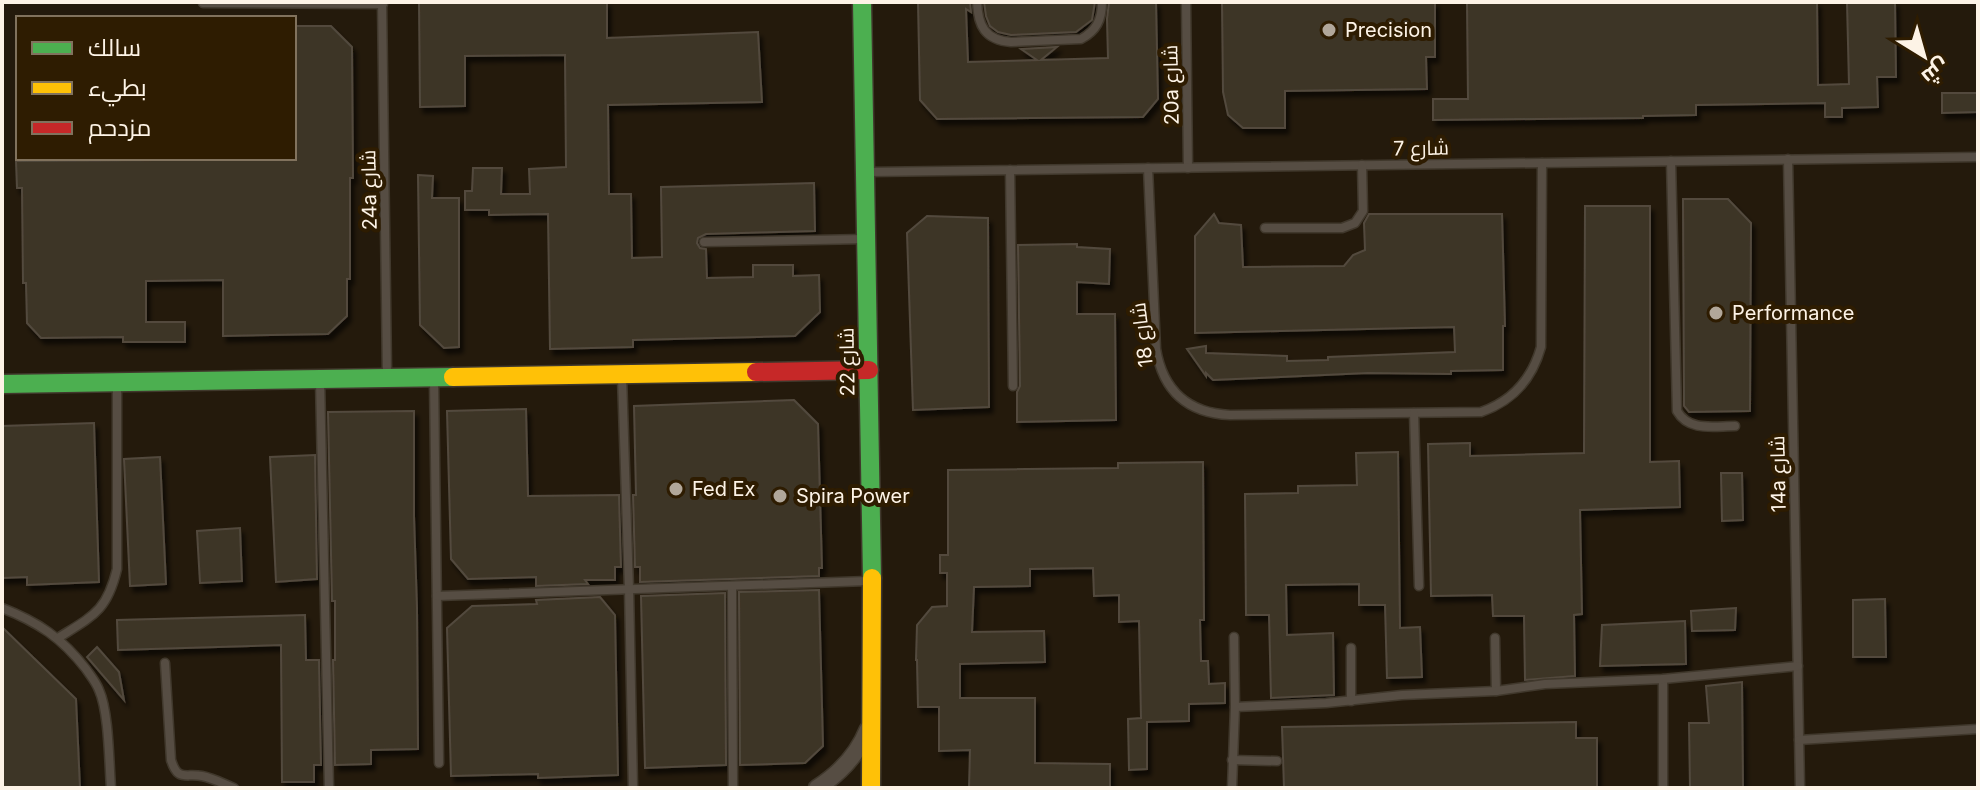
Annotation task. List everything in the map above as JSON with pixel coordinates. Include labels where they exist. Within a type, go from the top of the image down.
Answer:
[{"type":"street","name":"شارع 22","points":[[862,2],[872,581],[871,788]]},
{"type":"street","points":[[2,384],[869,370]]},
{"type":"street","name":"شارع 22","points":[[817,788],[841,770],[854,755],[872,721]]},
{"type":"lane","points":[[977,2],[980,23],[985,32],[1001,41],[1011,42],[1081,39],[1096,28],[1102,2]]},
{"type":"lane","name":"20a شارع","points":[[1186,2],[1188,168]]},
{"type":"lane","points":[[203,3],[382,3]]},
{"type":"lane","name":"24a شارع","points":[[382,3],[387,379]]},
{"type":"lane","name":"شارع 7","points":[[864,172],[1978,157]]},
{"type":"lane","name":"14a شارع","points":[[1788,159],[1800,788]]},
{"type":"lane","points":[[1671,161],[1677,411],[1681,419],[1689,424],[1735,426]]},
{"type":"lane","name":"شارع 18","points":[[1148,168],[1156,349],[1163,376],[1180,397],[1217,415],[1414,413],[1481,412],[1515,393],[1532,372],[1543,333],[1542,163]]},
{"type":"lane","points":[[1265,228],[1342,228],[1355,223],[1363,211],[1362,165]]},
{"type":"lane","points":[[1010,170],[1013,386]]},
{"type":"lane","points":[[704,242],[866,239]]},
{"type":"lane","points":[[622,375],[633,788]]},
{"type":"lane","points":[[434,378],[439,763]]},
{"type":"lane","points":[[320,380],[329,788]]},
{"type":"lane","points":[[58,638],[101,610],[112,589],[117,569],[117,382]]},
{"type":"lane","points":[[1414,413],[1419,586]]},
{"type":"lane","points":[[437,596],[872,581]]},
{"type":"lane","points":[[732,586],[733,788]]},
{"type":"lane","points":[[2,608],[40,625],[58,638],[77,657],[99,688],[104,706],[111,788]]},
{"type":"lane","points":[[1232,788],[1234,637]]},
{"type":"lane","points":[[1495,638],[1496,691]]},
{"type":"lane","points":[[1351,648],[1351,701]]},
{"type":"lane","points":[[165,663],[174,769],[185,777],[203,776],[234,788]]},
{"type":"lane","points":[[1235,707],[1496,691],[1545,684],[1663,679],[1798,666]]},
{"type":"lane","points":[[1663,679],[1663,788]]},
{"type":"lane","points":[[1799,740],[1978,729]]},
{"type":"lane","points":[[1232,760],[1277,761]]},
{"type":"building","points":[[419,2],[607,2],[607,38],[758,32],[762,102],[608,105],[609,194],[631,194],[632,258],[662,257],[661,187],[814,183],[815,231],[706,234],[698,238],[697,243],[700,248],[706,249],[707,278],[753,277],[753,265],[793,265],[793,276],[819,275],[820,312],[795,336],[633,340],[633,347],[550,349],[548,214],[489,215],[489,210],[465,210],[465,191],[472,191],[473,168],[502,168],[501,194],[530,194],[529,169],[566,167],[565,55],[465,56],[465,106],[420,107]]},
{"type":"building","points":[[918,2],[970,2],[971,12],[966,9],[968,62],[1037,60],[1021,49],[1057,47],[1041,60],[1108,58],[1109,2],[1156,2],[1158,99],[1143,117],[937,119],[920,100]]},
{"type":"building","points":[[984,2],[1095,2],[1092,20],[1076,32],[1011,35],[990,26]]},
{"type":"building","name":"Precision","points":[[1222,2],[1435,2],[1435,57],[1426,57],[1427,89],[1285,91],[1285,128],[1243,128],[1228,115],[1223,92]]},
{"type":"building","points":[[1467,2],[1817,2],[1818,85],[1849,84],[1847,2],[1895,2],[1896,77],[1877,77],[1878,107],[1842,108],[1842,117],[1825,117],[1825,103],[1696,105],[1696,115],[1643,118],[1433,120],[1433,99],[1468,99]]},
{"type":"building","points":[[296,26],[331,26],[352,47],[353,178],[350,178],[347,316],[328,334],[223,336],[223,280],[146,281],[146,322],[185,322],[185,342],[123,342],[123,337],[41,338],[27,323],[26,283],[23,283],[22,188],[17,188],[16,161],[296,160]]},
{"type":"building","points":[[1942,93],[1978,93],[1978,112],[1942,113]]},
{"type":"building","points":[[418,175],[433,176],[432,198],[459,198],[459,347],[444,348],[420,325]]},
{"type":"building","name":"Performance","points":[[1683,199],[1728,199],[1751,223],[1750,411],[1689,412],[1684,406]]},
{"type":"building","points":[[1585,206],[1650,206],[1650,462],[1679,461],[1680,507],[1580,510],[1582,614],[1574,615],[1575,676],[1525,680],[1524,616],[1493,616],[1492,595],[1431,596],[1428,444],[1470,443],[1470,456],[1584,453]]},
{"type":"building","points":[[1214,214],[1219,223],[1241,225],[1243,267],[1344,266],[1353,255],[1365,250],[1364,223],[1369,214],[1502,214],[1503,370],[1213,380],[1206,373],[1206,376],[1187,349],[1206,346],[1206,353],[1287,356],[1287,361],[1455,352],[1454,327],[1195,333],[1195,236]]},
{"type":"building","points":[[927,216],[988,218],[989,407],[913,410],[907,233]]},
{"type":"building","points":[[1077,244],[1077,247],[1110,249],[1109,284],[1077,282],[1077,314],[1115,314],[1116,420],[1017,422],[1017,392],[1020,386],[1018,245]]},
{"type":"building","points":[[794,400],[818,424],[822,568],[819,568],[819,576],[640,582],[640,567],[635,567],[634,406]]},
{"type":"building","points":[[526,409],[528,496],[619,495],[621,567],[615,567],[615,580],[536,586],[536,577],[468,579],[451,559],[447,411]]},
{"type":"building","points":[[414,411],[418,749],[371,750],[371,764],[335,765],[335,601],[332,601],[328,412]]},
{"type":"building","points":[[94,423],[99,582],[27,585],[27,577],[2,578],[2,426]]},
{"type":"building","points":[[1398,452],[1400,628],[1420,627],[1422,677],[1387,678],[1385,605],[1359,605],[1359,584],[1286,585],[1287,635],[1333,633],[1334,695],[1271,698],[1269,615],[1246,615],[1245,494],[1298,493],[1298,486],[1357,485],[1356,453]]},
{"type":"building","points":[[315,455],[317,579],[276,582],[270,457]]},
{"type":"building","points":[[160,457],[166,584],[130,586],[124,459]]},
{"type":"building","points":[[1203,462],[1204,620],[1200,620],[1201,661],[1208,661],[1209,684],[1225,683],[1225,703],[1189,704],[1189,721],[1147,722],[1147,769],[1129,770],[1128,719],[1141,718],[1139,621],[1119,622],[1119,595],[1094,596],[1093,568],[1030,569],[1030,586],[974,587],[972,632],[1044,631],[1045,662],[960,664],[960,698],[1035,698],[1035,763],[1110,764],[1110,788],[969,788],[970,750],[939,751],[939,707],[918,707],[917,625],[932,607],[947,606],[947,573],[940,573],[940,555],[948,555],[948,470],[1118,468],[1118,463]]},
{"type":"building","points":[[1721,473],[1742,473],[1743,520],[1722,521]]},
{"type":"building","points":[[240,528],[242,581],[200,583],[197,531]]},
{"type":"building","points":[[819,590],[823,746],[805,763],[740,765],[739,592]]},
{"type":"building","points":[[725,593],[726,765],[645,768],[641,596]]},
{"type":"building","points":[[600,597],[615,615],[618,775],[538,778],[538,774],[451,776],[447,628],[472,606],[537,604],[536,600]]},
{"type":"building","points":[[1885,599],[1886,657],[1853,657],[1853,600]]},
{"type":"building","points":[[1736,608],[1735,630],[1692,631],[1691,611]]},
{"type":"building","points":[[305,615],[306,660],[319,660],[321,765],[314,765],[314,782],[282,782],[281,645],[118,650],[117,620]]},
{"type":"building","points":[[1685,621],[1686,664],[1600,666],[1602,625]]},
{"type":"building","points":[[2,627],[76,699],[80,788],[2,788]]},
{"type":"building","points":[[97,647],[119,672],[124,700],[87,657]]},
{"type":"building","points":[[1742,682],[1743,788],[1690,788],[1689,723],[1709,723],[1706,686]]},
{"type":"building","points":[[1576,722],[1576,738],[1597,738],[1597,788],[1284,788],[1282,727]]},
{"type":"traffic: fast","points":[[862,2],[872,578]]},
{"type":"traffic: fast","points":[[2,384],[453,377]]},
{"type":"traffic: slow","points":[[453,377],[756,372]]},
{"type":"traffic: slow","points":[[871,788],[872,578]]},
{"type":"traffic: jam","points":[[756,372],[869,370]]},
{"type":"place","name":"Precision","points":[[1329,30]]},
{"type":"place","name":"Performance","points":[[1716,313]]},
{"type":"place","name":"Fed Ex","points":[[676,489]]},
{"type":"place","name":"Spira Power","points":[[780,496]]}]
